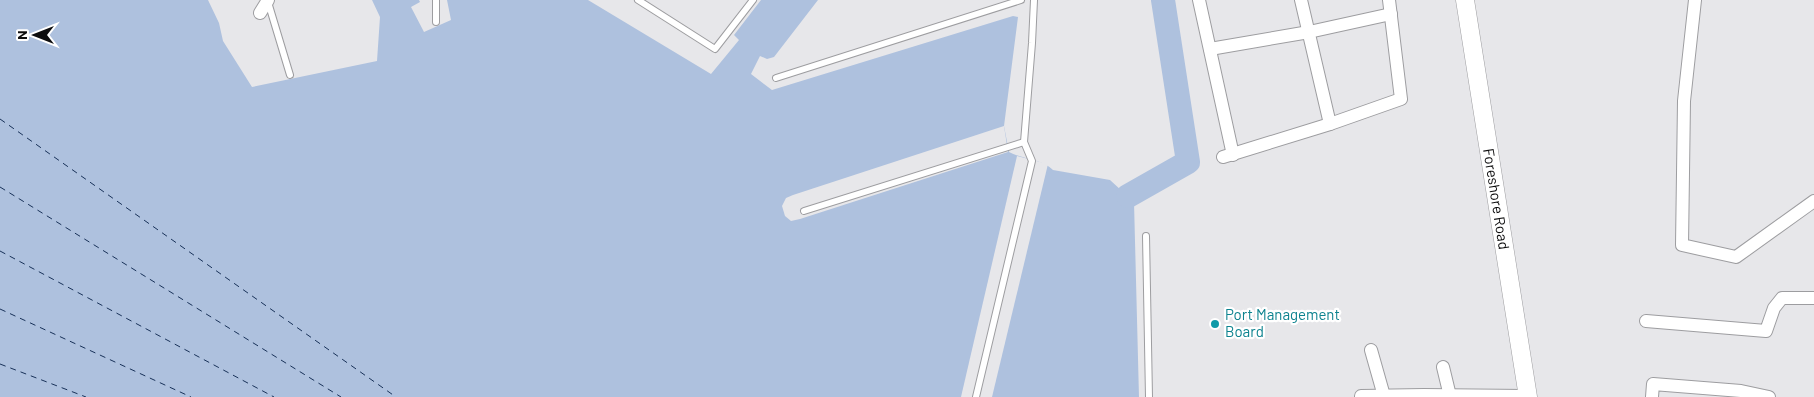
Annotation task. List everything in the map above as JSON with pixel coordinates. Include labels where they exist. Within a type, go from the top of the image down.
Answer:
[{"type":"main road","name":"Foreshore Road","points":[[1465,0],[1528,397]]},
{"type":"street","points":[[260,13],[268,0]]},
{"type":"street","points":[[1199,0],[1210,49],[1228,156],[1330,124],[1401,98],[1389,0]]},
{"type":"street","points":[[1301,0],[1330,124]]},
{"type":"street","points":[[1695,0],[1684,101],[1682,245],[1736,257],[1814,201]]},
{"type":"street","points":[[1210,49],[1309,32],[1391,14]]},
{"type":"street","points":[[1646,321],[1766,330],[1774,308],[1782,298],[1814,298]]},
{"type":"street","points":[[1371,350],[1384,396]]},
{"type":"street","points":[[1443,367],[1450,396]]},
{"type":"street","points":[[1652,397],[1653,384],[1741,391],[1769,397]]},
{"type":"street","points":[[1361,396],[1528,397]]},
{"type":"lane","points":[[268,0],[290,75]]},
{"type":"lane","points":[[436,0],[436,22]]},
{"type":"lane","points":[[638,0],[715,49],[753,0]]},
{"type":"lane","points":[[776,78],[1021,0]]},
{"type":"lane","points":[[976,397],[1032,160],[1024,142],[1034,0]]},
{"type":"lane","points":[[804,211],[1024,142]]},
{"type":"lane","points":[[1146,236],[1149,397]]},
{"type":"water","points":[[0,0],[208,0],[219,23],[223,41],[252,87],[377,61],[380,17],[372,0],[419,0],[420,2],[411,7],[424,32],[451,20],[447,0],[588,0],[711,74],[739,40],[734,35],[761,0],[818,0],[774,57],[767,59],[760,56],[751,74],[772,90],[1013,16],[1018,17],[1004,126],[1009,152],[1038,161],[1053,170],[1110,180],[1134,202],[1139,397],[0,397]]},
{"type":"pier","points":[[1004,126],[1008,152],[800,219],[791,221],[785,216],[782,206],[786,198],[793,195]]},
{"type":"pier","points":[[1017,156],[1048,164],[992,397],[961,397]]},
{"type":"waterway","points":[[1128,196],[1188,162],[1163,0]]},
{"type":"ferry route","points":[[0,119],[396,397]]},
{"type":"ferry route","points":[[0,187],[341,397]]},
{"type":"ferry route","points":[[0,251],[274,397]]},
{"type":"ferry route","points":[[0,309],[191,397]]},
{"type":"ferry route","points":[[0,364],[86,397]]},
{"type":"place","name":"Port Management Board","points":[[1215,324]]}]
